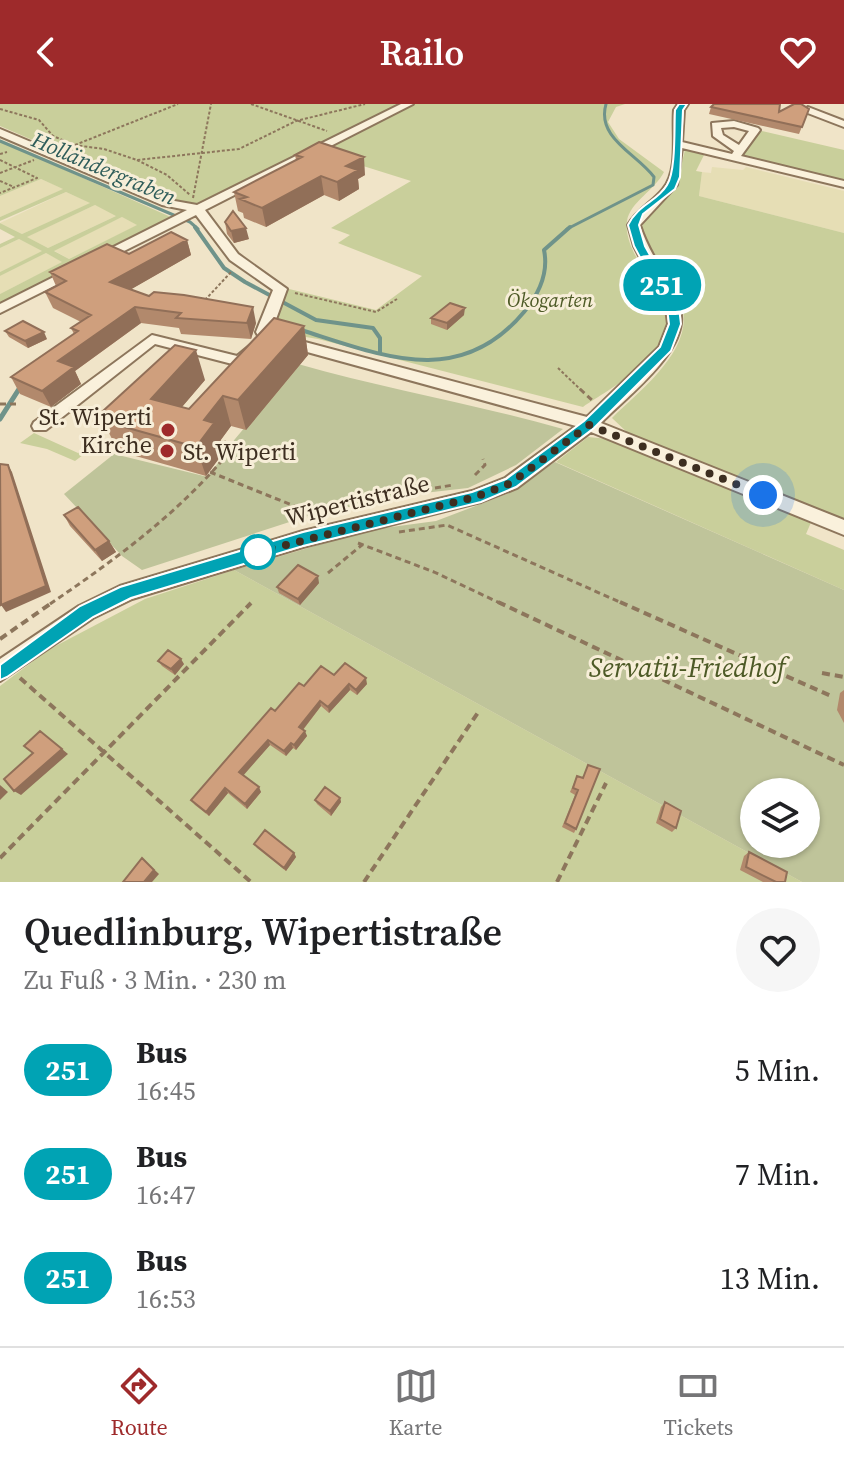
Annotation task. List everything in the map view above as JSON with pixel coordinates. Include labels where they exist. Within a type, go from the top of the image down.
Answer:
[{"type":"street","points":[[0,309],[179,218],[195,203],[408,104]]},
{"type":"street","name":"Wipertistraße","points":[[3,669],[86,612],[127,592],[328,533],[475,497],[511,483],[589,425],[666,349],[675,324],[673,308],[640,246],[634,225],[639,213],[671,189],[675,177],[679,110],[683,104]]},
{"type":"street","points":[[808,110],[844,124]]},
{"type":"street","points":[[0,132],[166,203],[195,203]]},
{"type":"street","points":[[676,143],[737,153],[844,184]]},
{"type":"street","points":[[40,426],[152,339],[240,361],[268,331],[280,292],[234,257],[195,203]]},
{"type":"street","points":[[268,331],[589,425],[844,528]]},
{"type":"path","points":[[50,153],[178,104]]},
{"type":"path","points":[[195,203],[211,104]]},
{"type":"path","points":[[251,104],[343,136]]},
{"type":"path","points":[[137,160],[239,149],[296,121],[365,104]]},
{"type":"path","points":[[0,109],[39,120],[53,136],[74,145],[104,149],[137,160],[167,175],[195,203]]},
{"type":"path","points":[[0,154],[7,152]]},
{"type":"path","points":[[0,173],[36,159]]},
{"type":"path","points":[[0,160],[37,178],[0,193]]},
{"type":"path","points":[[0,181],[14,187]]},
{"type":"path","points":[[200,305],[233,270]]},
{"type":"path","points":[[280,292],[376,312],[397,299]]},
{"type":"path","points":[[558,368],[588,399],[606,409]]},
{"type":"path","points":[[0,404],[16,404]]},
{"type":"path","points":[[0,639],[122,556],[212,472],[235,445],[209,438]]},
{"type":"path","points":[[475,475],[485,465],[483,459]]},
{"type":"path","points":[[212,472],[304,510],[328,533],[347,544],[364,543],[463,585],[844,765]]},
{"type":"path","points":[[435,488],[453,485]]},
{"type":"path","points":[[386,534],[447,525],[831,696]]},
{"type":"path","points":[[328,573],[370,537]]},
{"type":"path","points":[[0,858],[251,603]]},
{"type":"path","points":[[3,669],[105,753],[251,882]]},
{"type":"path","points":[[822,673],[844,677]]},
{"type":"path","points":[[364,882],[479,711]]},
{"type":"path","points":[[557,882],[606,783]]},
{"type":"shaded area","points":[[712,167],[743,170],[746,167],[844,191],[844,233],[699,196],[702,172],[711,173]]},
{"type":"shaded area","points":[[41,179],[64,189],[0,217],[0,196]]},
{"type":"shaded area","points":[[66,192],[91,203],[22,234],[0,223]]},
{"type":"shaded area","points":[[95,205],[118,215],[48,248],[26,237]]},
{"type":"shaded area","points":[[122,217],[138,225],[69,259],[53,250]]},
{"type":"shaded area","points":[[19,239],[43,251],[0,272],[0,248]]},
{"type":"shaded area","points":[[46,253],[63,262],[0,294],[0,276]]},
{"type":"green space","points":[[0,104],[404,104],[195,204],[174,201],[0,126]]},
{"type":"green space","name":"Ökogarten","points":[[412,104],[625,104],[616,107],[608,122],[619,139],[664,172],[629,214],[627,232],[639,262],[666,304],[668,321],[664,337],[655,352],[627,378],[583,407],[318,339],[269,331],[285,288],[376,310],[422,276],[338,243],[350,235],[331,228],[411,181],[328,155],[295,164]]},
{"type":"green space","points":[[757,132],[844,150],[844,183],[742,157],[740,154]]},
{"type":"green space","points":[[0,141],[173,218],[0,306],[0,294],[62,262],[46,253],[0,276],[0,272],[42,251],[19,239],[0,248],[0,244],[15,237],[0,229],[0,223],[22,234],[90,203],[66,192],[0,221],[0,217],[63,189],[41,179],[0,196]],"holes":[[[95,205],[116,216],[48,248],[27,237]],[[122,217],[137,225],[69,259],[54,251]]]},
{"type":"green space","points":[[685,150],[704,155],[696,171],[702,172],[699,196],[844,233],[844,519],[631,436],[612,418],[665,364],[682,332],[684,315],[679,298],[649,246],[642,227],[647,214],[675,190]]},
{"type":"green space","points":[[298,364],[563,429],[516,465],[468,488],[406,495],[311,515],[142,570],[122,556],[64,494],[114,454],[208,477],[235,439]]},
{"type":"green space","points":[[34,433],[78,453],[87,447],[91,449],[75,461],[47,449],[20,443]]},
{"type":"green space","points":[[588,437],[609,439],[812,520],[806,534],[844,550],[844,590],[556,462]]},
{"type":"green space","name":"Servatii-Friedhof","points":[[555,462],[844,590],[844,882],[802,882],[758,858],[820,858],[820,778],[740,778],[740,848],[234,570],[369,530],[436,521],[507,494]]},
{"type":"green space","points":[[234,570],[740,848],[740,858],[758,858],[802,882],[0,882],[0,686],[48,650],[145,599]]},
{"type":"building","points":[[714,104],[780,104],[779,112],[801,104],[809,109],[802,127],[711,107]]},
{"type":"building","points":[[319,142],[364,157],[346,166],[358,170],[337,182],[321,176],[262,208],[240,199],[247,197],[234,192],[302,157],[295,155]]},
{"type":"building","points":[[233,211],[246,228],[231,231],[225,222]]},
{"type":"building","points":[[171,232],[187,240],[110,282],[149,296],[154,292],[184,295],[253,307],[247,323],[176,318],[181,313],[135,307],[58,361],[74,367],[42,391],[11,377],[78,331],[71,328],[91,315],[45,292],[66,281],[50,272],[107,244],[129,254]]},
{"type":"building","points":[[450,303],[465,308],[447,323],[431,318]]},
{"type":"building","points":[[274,318],[304,326],[238,400],[223,396],[204,420],[214,423],[196,447],[103,421],[112,413],[103,411],[175,345],[196,350],[151,399],[189,409]]},
{"type":"building","points":[[23,321],[44,332],[25,341],[5,331]]},
{"type":"building","points":[[0,464],[8,465],[46,586],[1,605]]},
{"type":"building","points":[[78,507],[109,541],[95,550],[64,515]]},
{"type":"building","points":[[298,565],[318,576],[298,599],[277,587]]},
{"type":"building","points":[[168,650],[181,659],[171,669],[158,661]]},
{"type":"building","points":[[345,663],[366,678],[356,690],[349,684],[328,707],[320,701],[299,727],[305,731],[294,745],[291,743],[284,751],[268,740],[239,772],[259,787],[245,804],[225,788],[206,812],[191,800],[271,708],[275,711],[299,683],[304,686],[321,666],[334,675]]},
{"type":"building","points":[[40,731],[62,749],[14,791],[4,779],[33,753],[24,746]]},
{"type":"building","points":[[588,765],[600,769],[576,829],[565,823],[578,790],[573,788],[577,776],[583,778]]},
{"type":"building","points":[[325,787],[340,798],[330,811],[315,800]]},
{"type":"building","points":[[665,802],[681,811],[676,828],[660,819]]},
{"type":"building","points":[[265,830],[294,853],[284,868],[254,844]]},
{"type":"building","points":[[142,858],[154,870],[144,882],[123,882]]},
{"type":"building","points":[[748,858],[760,858],[787,872],[785,882],[776,882],[746,867]]},
{"type":"waterway","points":[[569,228],[653,185],[654,177],[612,136],[604,116],[606,104]]},
{"type":"waterway","name":"Holländergraben","points":[[0,141],[190,222],[198,229]]},
{"type":"waterway","name":"Holländergraben","points":[[195,227],[224,268],[316,320],[373,328],[380,338],[380,353]]},
{"type":"waterway","points":[[301,330],[360,349],[418,360],[446,359],[473,351],[499,336],[524,312],[544,275],[544,250],[569,228]]},
{"type":"waterway","points":[[18,391],[22,384]]},
{"type":"waterway","points":[[0,419],[19,389]]},
{"type":"bus line","name":"251","points":[[0,671],[86,612],[127,592],[303,539],[475,497],[511,483],[589,425],[666,349],[675,324],[673,308],[640,246],[634,225],[639,213],[671,189],[675,177],[679,110],[683,104]]},
{"type":"place","name":"St. Wiperti Kirche","points":[[168,430]]},
{"type":"place","name":"St. Wiperti","points":[[167,451]]},
{"type":"route","points":[[258,552],[475,497],[511,483],[589,425],[763,495]]}]
